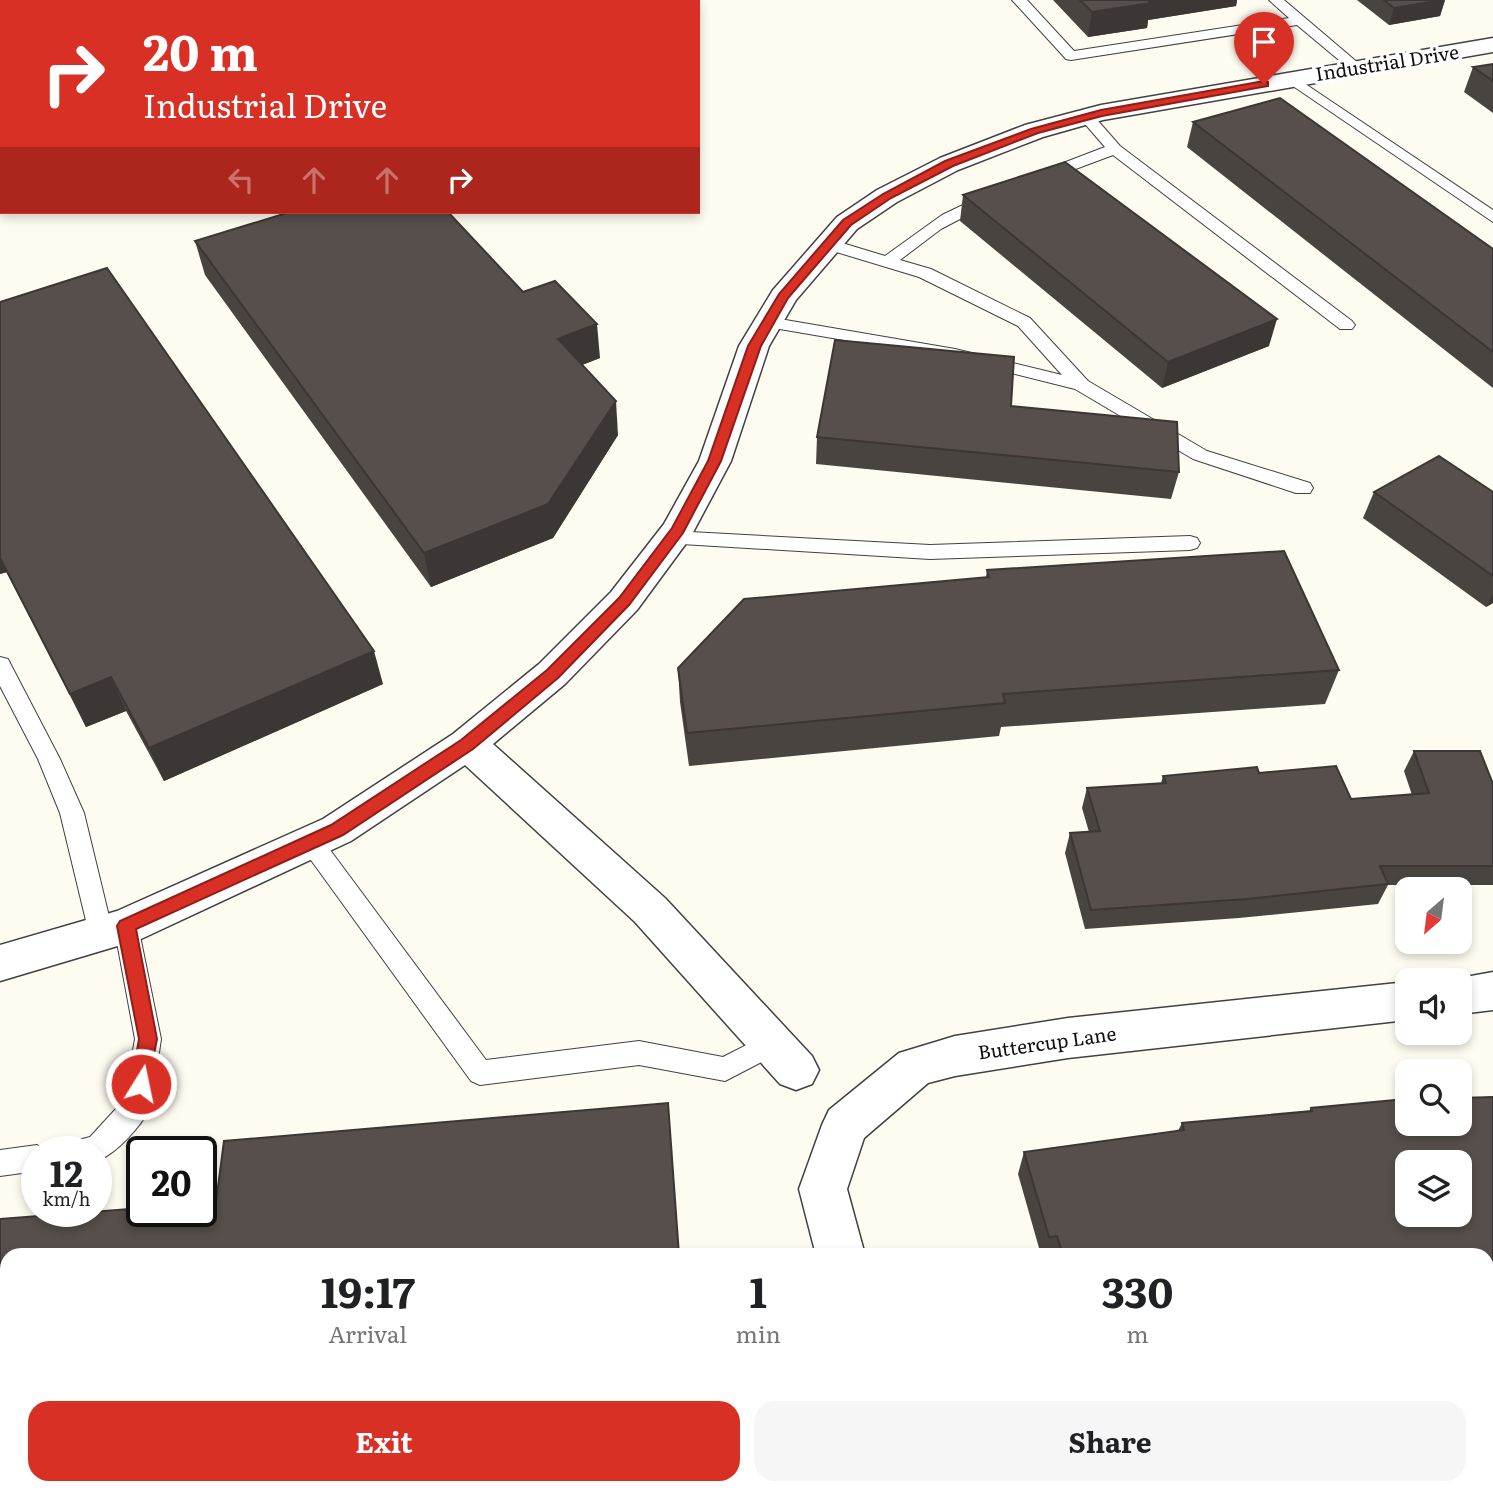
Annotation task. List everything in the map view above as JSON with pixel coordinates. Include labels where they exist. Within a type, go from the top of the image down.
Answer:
[{"type":"street","name":"Industrial Drive","points":[[0,964],[114,930],[337,830],[467,744],[561,665],[624,601],[672,538],[715,461],[754,346],[783,296],[847,223],[887,196],[949,163],[1034,131],[1087,117],[1493,45]]},
{"type":"street","points":[[467,744],[650,910],[784,1057]]},
{"type":"street","points":[[1472,994],[1493,991]]},
{"type":"street","name":"Buttercup Lane","points":[[839,1248],[823,1189],[845,1125],[915,1067],[955,1056],[1068,1038],[1395,1001]]},
{"type":"lane","points":[[1019,0],[1071,56],[1300,20]]},
{"type":"lane","points":[[1276,0],[1357,68]]},
{"type":"lane","points":[[1292,79],[1493,217]]},
{"type":"lane","points":[[1087,117],[1115,149],[1346,325]]},
{"type":"lane","points":[[1034,180],[1115,149]]},
{"type":"lane","points":[[888,262],[914,240],[957,211],[1008,190]]},
{"type":"lane","points":[[829,244],[925,273],[1024,321],[1081,385]]},
{"type":"lane","points":[[768,322],[955,354],[1081,385],[1200,455],[1303,488]]},
{"type":"lane","points":[[672,538],[930,552],[1190,542]]},
{"type":"lane","points":[[0,665],[49,759],[72,813],[114,930],[148,1039],[137,1106],[109,1136]]},
{"type":"lane","points":[[311,842],[480,1073],[639,1053],[725,1069],[784,1057]]},
{"type":"lane","points":[[0,1163],[21,1160]]},
{"type":"building","points":[[1080,0],[1148,0],[1151,3],[1092,12]]},
{"type":"building","points":[[1384,0],[1443,0],[1394,8]]},
{"type":"building","points":[[1493,64],[1493,81],[1473,67]]},
{"type":"building","points":[[1280,98],[1493,249],[1493,352],[1193,122]]},
{"type":"building","points":[[1065,162],[1277,319],[1168,362],[963,195]]},
{"type":"building","points":[[283,214],[450,214],[523,292],[555,281],[597,324],[558,339],[616,401],[548,504],[424,553],[195,241]]},
{"type":"building","points":[[107,268],[374,651],[149,748],[111,677],[70,694],[0,558],[0,302]]},
{"type":"building","points":[[835,340],[1014,357],[1011,406],[1177,422],[1179,472],[817,437]]},
{"type":"building","points":[[1439,456],[1493,492],[1493,576],[1374,492]]},
{"type":"building","points":[[1284,551],[1339,670],[1003,694],[1005,703],[687,733],[678,668],[744,599],[989,577],[987,570]]},
{"type":"building","points":[[1414,751],[1480,751],[1493,784],[1493,866],[1380,866],[1388,884],[1247,899],[1091,910],[1070,833],[1100,831],[1087,788],[1166,783],[1163,776],[1257,767],[1259,773],[1336,766],[1351,799],[1429,793]]},
{"type":"building","points":[[1493,1097],[1493,1248],[1061,1248],[1057,1236],[1049,1237],[1024,1152],[1184,1130],[1182,1123],[1312,1111],[1311,1108],[1395,1100],[1395,1136],[1472,1136],[1472,1098]]},
{"type":"building","points":[[668,1103],[678,1248],[0,1248],[0,1219],[21,1217],[21,1227],[112,1227],[112,1210],[126,1209],[126,1227],[217,1227],[217,1194],[224,1141]]},
{"type":"route","points":[[141,1084],[148,1039],[126,926],[337,830],[467,744],[552,674],[624,601],[678,530],[715,461],[754,346],[783,296],[847,223],[887,196],[949,163],[1034,131],[1101,113],[1264,84]]}]
